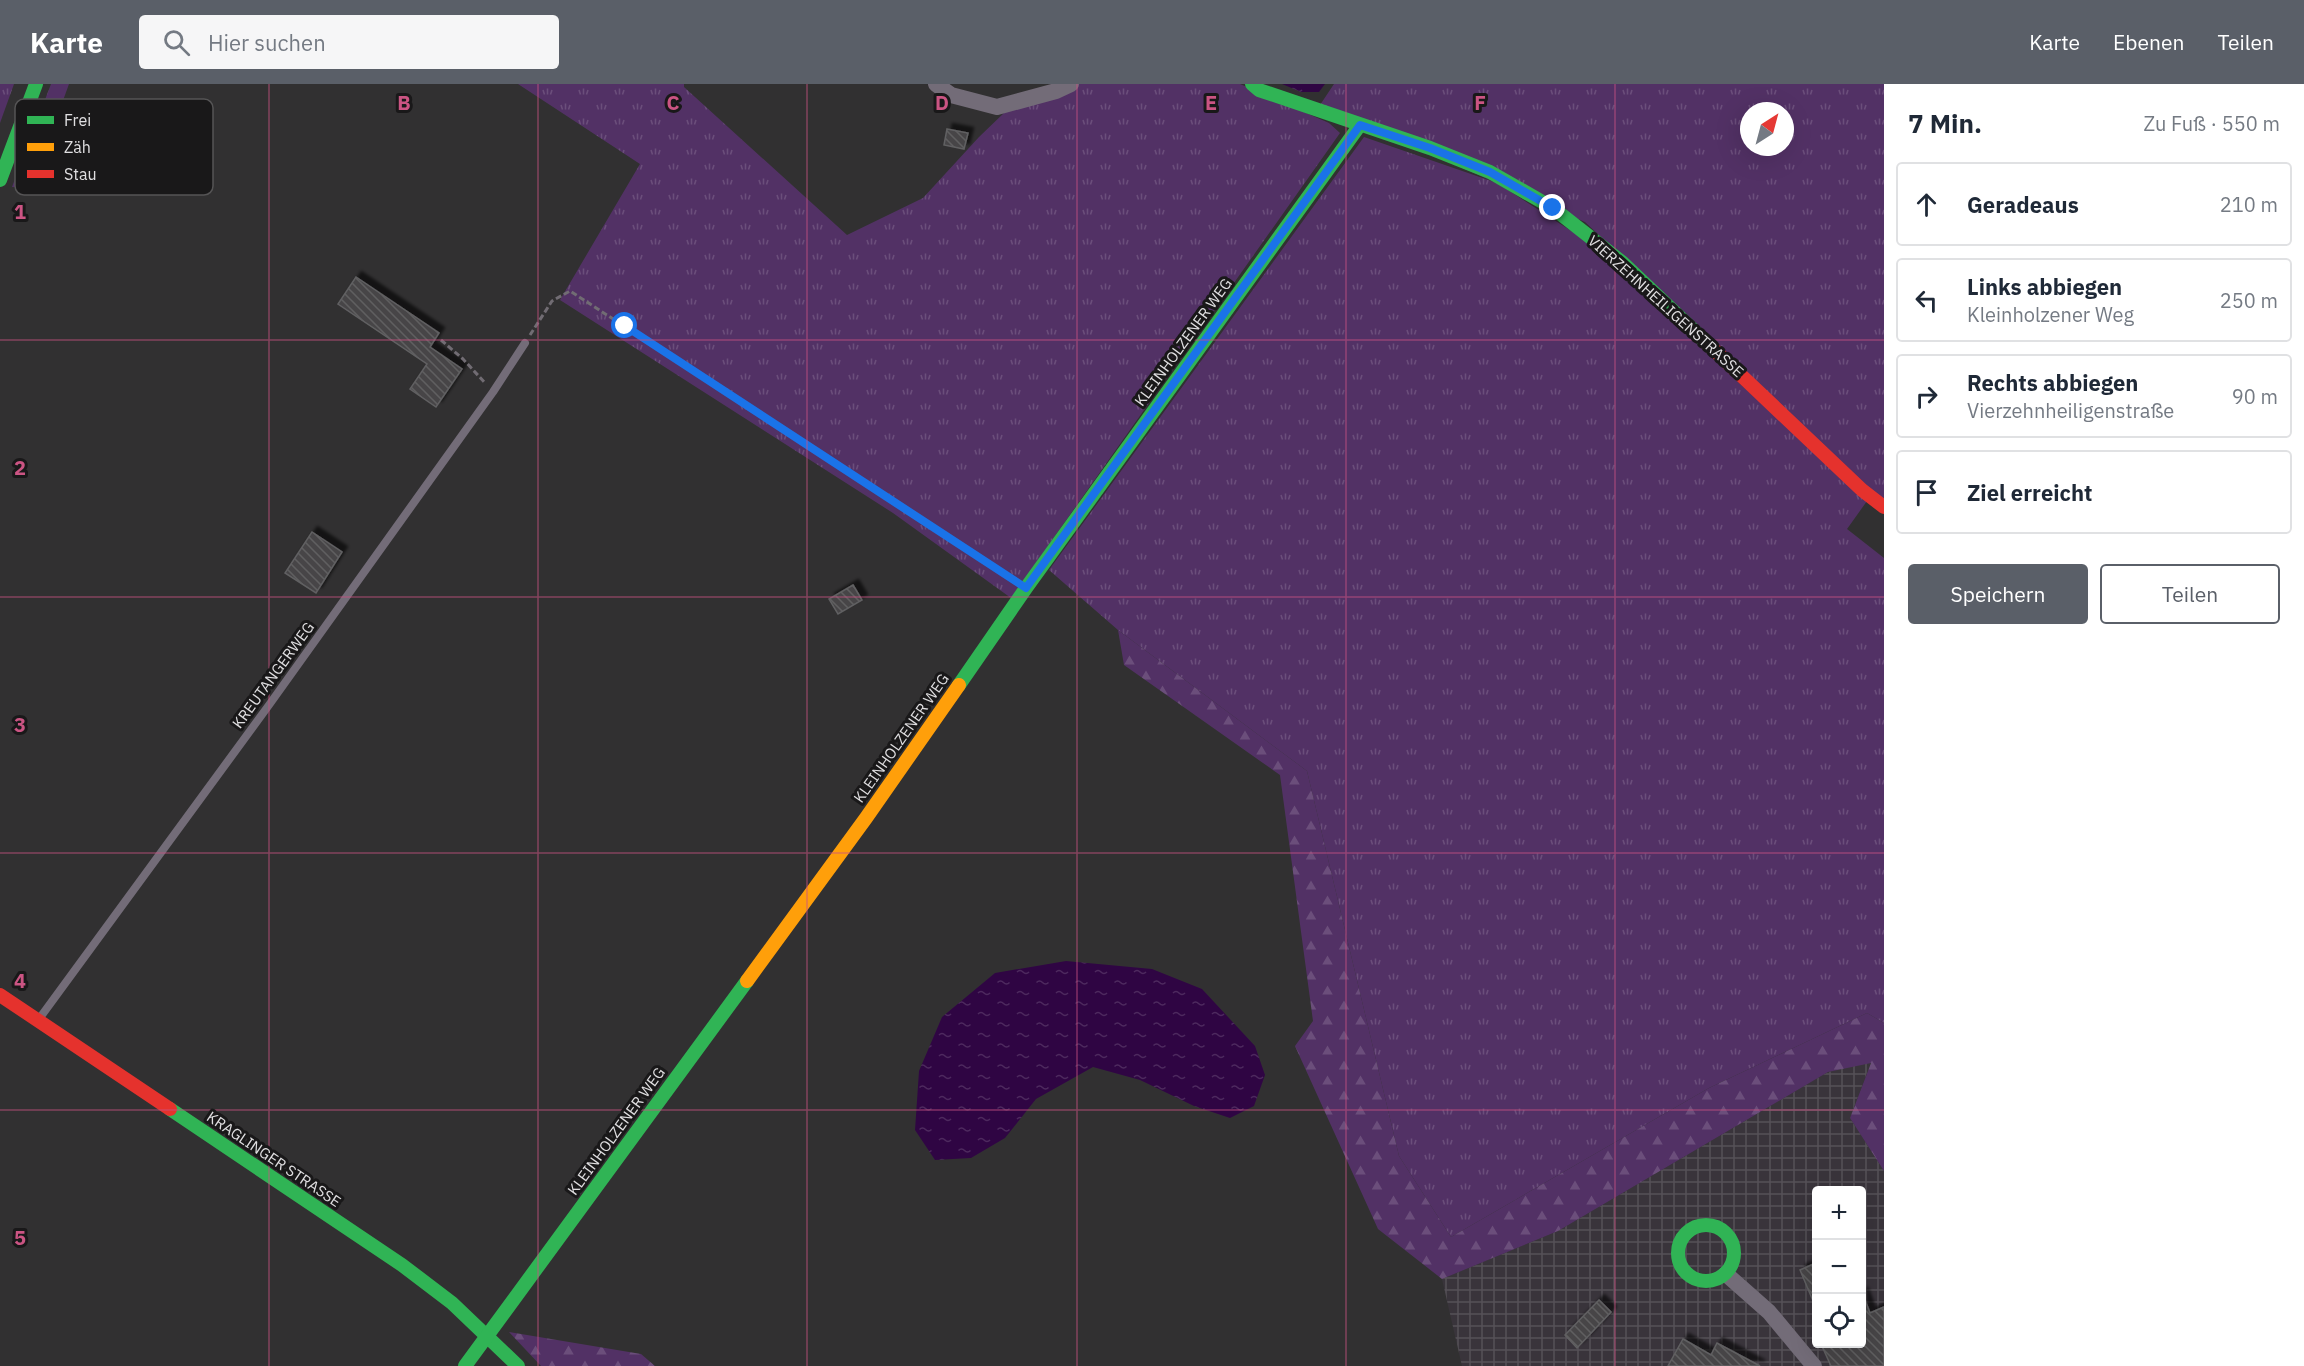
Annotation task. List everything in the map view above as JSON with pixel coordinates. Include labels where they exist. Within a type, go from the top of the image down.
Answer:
[{"type":"street","points":[[30,99],[36,84]]},
{"type":"street","points":[[936,84],[951,95],[997,107],[1056,91],[1071,84]]},
{"type":"street","name":"VIERZEHNHEILIGENSTRASSE","points":[[1252,84],[1258,90],[1430,148],[1490,172],[1553,208],[1623,263],[1862,490],[1884,507]]},
{"type":"street","name":"KLEINHOLZENER WEG","points":[[465,1366],[866,818],[1026,588],[1360,125]]},
{"type":"street","points":[[0,180],[15,140]]},
{"type":"street","name":"KRAGLINGER STRASSE","points":[[0,995],[402,1266],[452,1303],[518,1366]]},
{"type":"street","points":[[1702,1224],[1720,1228],[1732,1241],[1734,1259],[1726,1274],[1709,1282],[1692,1278],[1680,1265],[1678,1248],[1686,1232],[1702,1224]]},
{"type":"street","points":[[1726,1274],[1769,1312],[1814,1366]]},
{"type":"lane","name":"KREUTANGERWEG","points":[[38,1020],[269,705],[493,392],[525,343]]},
{"type":"path","points":[[525,343],[552,301],[570,291],[1026,588]]},
{"type":"path","points":[[441,340],[463,359],[493,392]]},
{"type":"shaded area","points":[[1871,1062],[1850,1118],[1884,1171],[1884,1366],[1462,1366],[1442,1279],[1558,1231],[1828,1072]]},
{"type":"green space","points":[[0,84],[14,84],[0,123]]},
{"type":"green space","points":[[51,84],[69,84],[64,99],[45,99]]},
{"type":"green space","points":[[518,84],[684,84],[684,87],[847,235],[923,198],[1005,112],[1078,84],[1240,84],[1329,123],[1340,133],[1011,598],[893,513],[560,300],[640,164]]},
{"type":"green space","points":[[1334,84],[1884,84],[1884,502],[1585,222],[1320,105]]},
{"type":"green space","points":[[1364,137],[1497,183],[1582,238],[1867,501],[1847,529],[1884,558],[1884,1023],[1867,1013],[1709,1088],[1451,1237],[1399,1156],[1307,771],[1118,630],[1049,570]]},
{"type":"green space","points":[[1118,630],[1307,771],[1399,1156],[1451,1237],[1709,1088],[1867,1013],[1884,1023],[1884,1171],[1850,1118],[1871,1063],[1828,1072],[1558,1231],[1442,1279],[1378,1229],[1295,1046],[1313,1021],[1280,775],[1124,665]]},
{"type":"green space","points":[[509,1332],[641,1354],[655,1366],[541,1366]]},
{"type":"water","points":[[1282,84],[1325,84],[1319,92],[1301,92]]},
{"type":"water","points":[[1066,961],[1152,969],[1202,989],[1255,1046],[1265,1075],[1254,1106],[1230,1118],[1194,1106],[1140,1080],[1093,1067],[1036,1099],[1005,1138],[971,1158],[935,1160],[915,1130],[919,1071],[942,1017],[995,973]]},
{"type":"building","points":[[947,129],[968,133],[964,149],[944,145]]},
{"type":"building","points":[[356,277],[439,333],[430,347],[462,369],[436,407],[410,389],[427,364],[338,304]]},
{"type":"building","points":[[312,532],[342,552],[316,593],[285,573]]},
{"type":"building","points":[[853,585],[862,600],[838,614],[829,599]]},
{"type":"building","points":[[1812,1265],[1812,1298],[1800,1270]]},
{"type":"building","points":[[1599,1300],[1611,1312],[1577,1348],[1565,1335]]},
{"type":"building","points":[[1866,1302],[1870,1313],[1884,1307],[1884,1366],[1831,1366],[1823,1348],[1866,1348]]},
{"type":"building","points":[[1683,1339],[1711,1355],[1717,1343],[1760,1366],[1668,1366]]},
{"type":"traffic: fast","points":[[30,99],[36,84]]},
{"type":"traffic: fast","points":[[1252,84],[1259,90],[1430,148],[1490,172],[1553,208],[1623,263],[1707,343]]},
{"type":"traffic: fast","points":[[959,685],[1026,588],[1360,125]]},
{"type":"traffic: fast","points":[[0,180],[15,140]]},
{"type":"traffic: fast","points":[[465,1366],[747,981]]},
{"type":"traffic: fast","points":[[170,1109],[402,1265],[452,1303],[518,1366]]},
{"type":"traffic: fast","points":[[1706,1225],[1717,1227],[1726,1233],[1732,1242],[1734,1253],[1732,1264],[1726,1273],[1717,1279],[1706,1281],[1695,1279],[1686,1273],[1680,1264],[1678,1253],[1680,1242],[1686,1233],[1695,1227],[1706,1225]]},
{"type":"traffic: slow","points":[[747,981],[866,818],[959,685]]},
{"type":"traffic: jam","points":[[1707,343],[1862,490],[1884,507]]},
{"type":"traffic: jam","points":[[0,995],[170,1109]]},
{"type":"route","points":[[625,326],[1026,588],[1360,125],[1430,148],[1490,172],[1553,208]]}]
